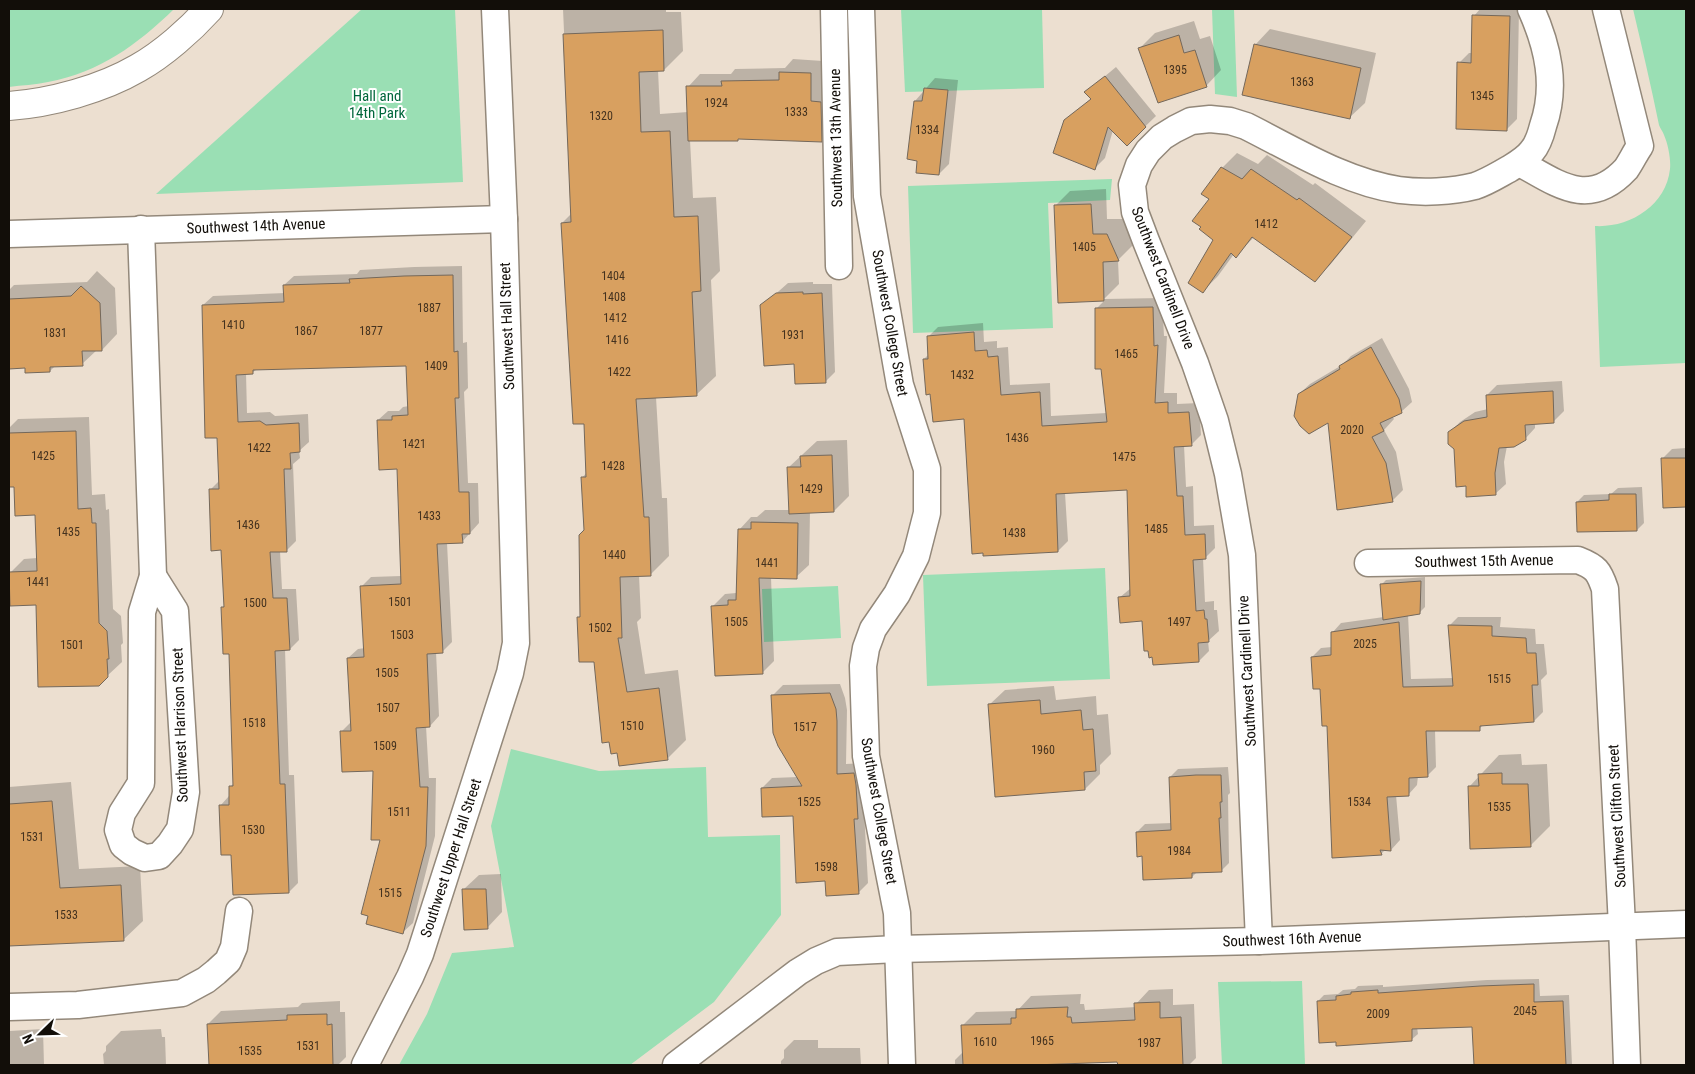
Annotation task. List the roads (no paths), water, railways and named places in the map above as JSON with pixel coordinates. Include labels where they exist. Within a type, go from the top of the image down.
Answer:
[{"type":"highway","points":[[9,106],[23,105],[85,92],[138,68],[197,22],[209,9]]},
{"type":"street","name":"Southwest Hall Street","points":[[495,9],[504,219],[516,644]]},
{"type":"street","name":"Southwest 13th Avenue","points":[[834,9],[839,266]]},
{"type":"street","name":"Southwest College Street","points":[[862,9],[867,196],[900,385],[905,406],[925,461],[928,490],[927,513],[916,556],[897,594],[873,630],[866,648],[863,666],[866,756],[897,912],[902,1065]]},
{"type":"street","name":"Southwest Cardinell Drive","points":[[1259,941],[1242,555],[1228,474],[1215,421],[1195,363],[1140,227],[1135,212],[1132,185],[1139,165],[1148,151],[1162,137],[1192,121],[1210,119],[1230,120],[1347,175],[1400,190],[1425,191],[1475,186],[1494,178],[1520,163],[1533,150],[1546,119],[1551,88],[1548,58],[1539,27],[1531,9]]},
{"type":"street","points":[[1520,163],[1554,182],[1576,191],[1596,190],[1608,184],[1626,168],[1640,146],[1606,9]]},
{"type":"street","name":"Southwest 14th Avenue","points":[[9,234],[504,219]]},
{"type":"street","name":"Southwest Harrison Street","points":[[141,230],[153,576],[142,612],[141,783],[122,813],[118,830],[124,845],[132,852],[145,858],[159,856],[180,829],[186,792],[175,611],[153,576]]},
{"type":"street","name":"Southwest 15th Avenue","points":[[1368,563],[1578,560],[1597,570]]},
{"type":"street","name":"Southwest Clifton Street","points":[[1597,570],[1605,589],[1628,1065]]},
{"type":"street","name":"Southwest Upper Hall Street","points":[[365,1065],[410,978],[420,954],[510,673],[516,644]]},
{"type":"street","points":[[9,1007],[78,1005],[182,993],[206,980],[228,961],[237,934],[239,911]]},
{"type":"street","name":"Southwest 16th Avenue","points":[[897,949],[1259,941],[1686,924]]},
{"type":"street","points":[[676,1065],[798,972],[816,961],[837,952],[897,949]]},
{"type":"park label","name":"Hall and 14th Park","points":[[377,104]]}]
